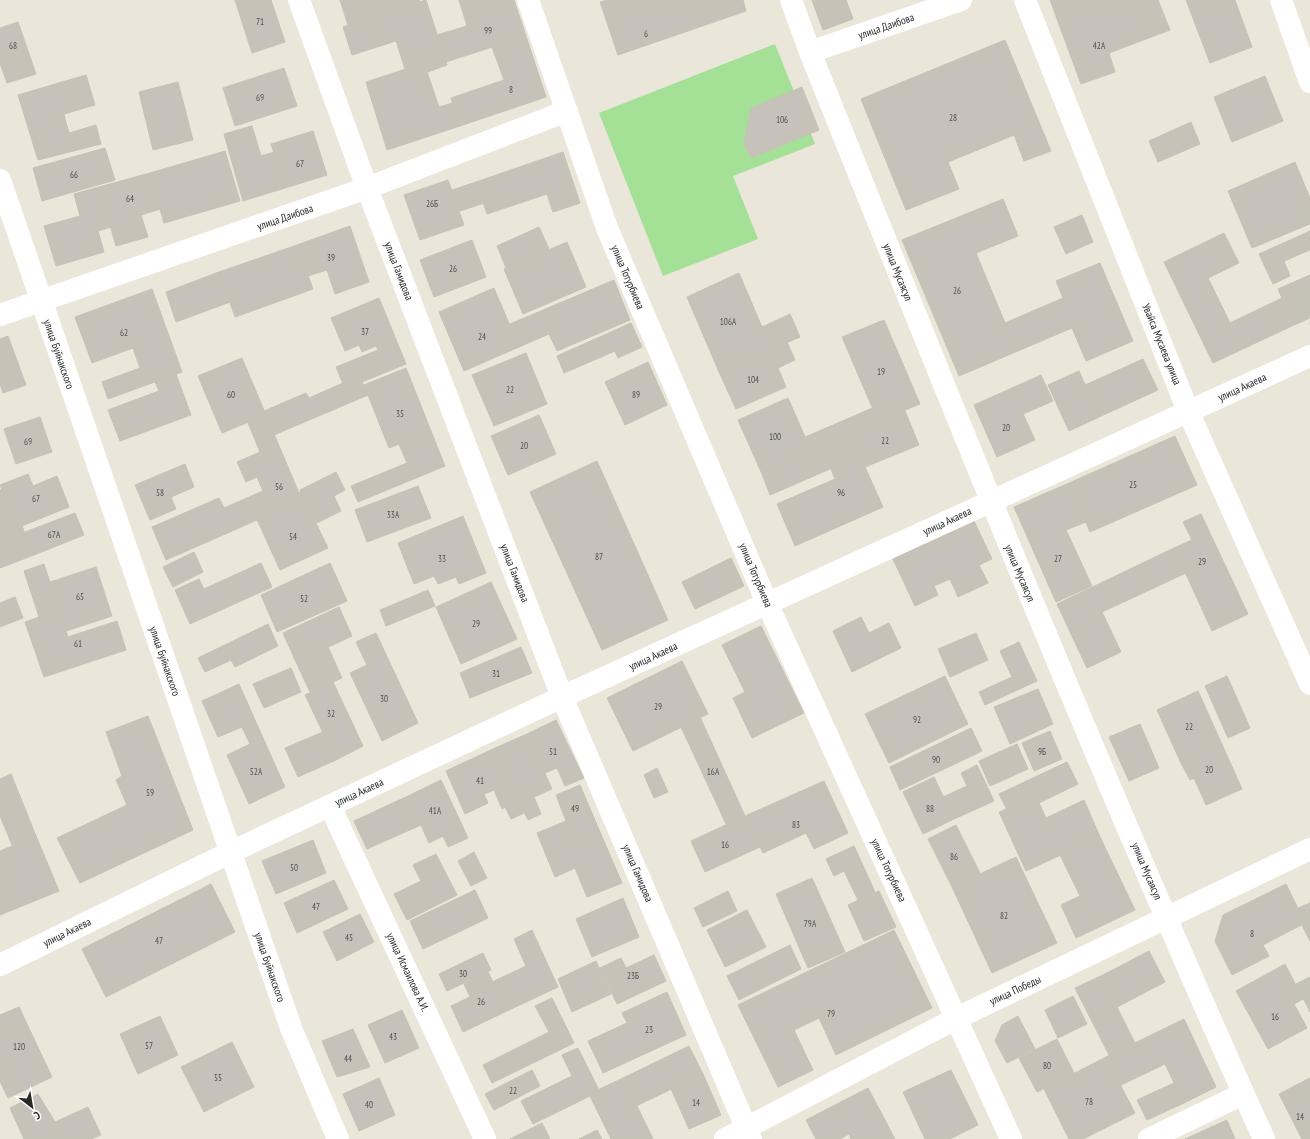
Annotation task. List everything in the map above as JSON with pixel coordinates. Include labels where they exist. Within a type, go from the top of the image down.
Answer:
[{"type":"street","name":"улица Гамидова","points":[[299,0],[367,188],[562,697],[749,1134]]},
{"type":"street","name":"улица Тотурбиева","points":[[528,0],[607,228],[768,603],[1011,1139]]},
{"type":"street","name":"улица Мусаясул","points":[[791,0],[810,52],[990,501],[1167,918],[1264,1139]]},
{"type":"street","name":"улица Даибова","points":[[810,52],[961,0]]},
{"type":"street","name":"Увайса Мусаева улица","points":[[1025,0],[1188,411],[1310,684]]},
{"type":"street","points":[[1280,0],[1310,82]]},
{"type":"street","name":"улица Даибова","points":[[0,315],[367,188],[567,111]]},
{"type":"street","name":"улица Буйнакского","points":[[0,180],[291,1028],[338,1139]]},
{"type":"street","name":"улица Акаева","points":[[0,965],[231,852],[562,697],[1310,356]]},
{"type":"street","name":"улица Исмаилова А.И.","points":[[330,806],[485,1139]]},
{"type":"street","name":"улица Победы","points":[[724,1139],[749,1134],[957,1018],[1310,849]]},
{"type":"street","points":[[1149,1139],[1243,1094]]},
{"type":"green space","points":[[775,44],[815,144],[733,176],[758,239],[663,276],[599,113]]},
{"type":"building","points":[[235,0],[271,0],[285,42],[252,53]]},
{"type":"building","points":[[340,0],[419,0],[420,1],[348,25]]},
{"type":"building","points":[[426,0],[447,65],[428,72],[424,63],[405,69],[396,41],[352,55],[343,27]]},
{"type":"building","points":[[459,0],[514,0],[526,36],[446,62],[437,35],[467,26]]},
{"type":"building","points":[[607,0],[743,0],[746,11],[618,55],[600,2]]},
{"type":"building","points":[[812,0],[845,0],[816,11]]},
{"type":"building","points":[[846,0],[853,19],[823,30],[816,11]]},
{"type":"building","points":[[1050,0],[1140,0],[1154,36],[1109,53],[1115,72],[1081,84]]},
{"type":"building","points":[[1140,0],[1158,0],[1170,30],[1154,36]]},
{"type":"building","points":[[1186,0],[1235,0],[1252,47],[1210,63]]},
{"type":"building","points":[[18,22],[36,74],[7,83],[0,63],[0,28]]},
{"type":"building","points":[[526,36],[546,97],[460,126],[451,98],[504,80],[492,47]]},
{"type":"building","points":[[1005,40],[1051,151],[1024,161],[1014,135],[948,162],[959,189],[906,210],[861,99]]},
{"type":"building","points":[[424,63],[439,107],[453,103],[460,126],[387,150],[366,82]]},
{"type":"building","points":[[284,68],[297,106],[235,126],[223,88]]},
{"type":"building","points":[[86,75],[95,105],[64,114],[66,123],[30,134],[18,95]]},
{"type":"building","points":[[1265,76],[1283,121],[1232,142],[1214,97]]},
{"type":"building","points":[[178,82],[193,140],[153,150],[139,92]]},
{"type":"building","points":[[802,87],[819,130],[751,158],[744,143],[751,108]]},
{"type":"building","points":[[1191,122],[1200,144],[1158,162],[1149,141]]},
{"type":"building","points":[[66,123],[69,133],[96,125],[101,144],[38,160],[30,134]]},
{"type":"building","points":[[252,126],[261,156],[274,152],[285,188],[243,201],[224,134]]},
{"type":"building","points":[[313,131],[327,175],[285,188],[271,144]]},
{"type":"building","points":[[105,148],[115,180],[42,201],[33,168]]},
{"type":"building","points":[[225,151],[240,201],[164,223],[150,173]]},
{"type":"building","points":[[563,152],[580,203],[553,212],[547,194],[487,214],[476,182]]},
{"type":"building","points":[[1295,162],[1310,198],[1310,224],[1252,248],[1228,191]]},
{"type":"building","points":[[150,173],[160,209],[141,215],[148,237],[116,246],[99,187]]},
{"type":"building","points":[[448,180],[464,225],[420,240],[404,195]]},
{"type":"building","points":[[476,182],[484,203],[460,211],[452,190]]},
{"type":"building","points":[[99,187],[111,227],[98,231],[104,252],[56,266],[44,226],[80,216],[74,194]]},
{"type":"building","points":[[1003,199],[1018,236],[976,253],[1005,323],[1063,298],[1056,281],[1100,263],[1133,341],[1086,361],[1072,328],[959,376],[902,240]]},
{"type":"building","points":[[1082,215],[1093,242],[1066,254],[1054,227]]},
{"type":"building","points":[[350,226],[369,282],[335,294],[327,270],[308,276],[297,245]]},
{"type":"building","points":[[539,227],[549,249],[506,268],[497,246]]},
{"type":"building","points":[[1310,231],[1310,250],[1284,261],[1290,276],[1273,284],[1259,254]]},
{"type":"building","points":[[1224,233],[1239,263],[1208,278],[1230,323],[1282,298],[1294,325],[1213,363],[1164,262]]},
{"type":"building","points":[[472,240],[486,277],[434,297],[420,260]]},
{"type":"building","points":[[567,242],[586,287],[523,314],[504,269]]},
{"type":"building","points":[[297,245],[313,289],[235,317],[219,272]]},
{"type":"building","points":[[219,272],[230,302],[176,322],[166,292]]},
{"type":"building","points":[[739,273],[762,327],[790,314],[800,337],[719,372],[687,297]]},
{"type":"building","points":[[1310,275],[1310,318],[1294,325],[1278,289]]},
{"type":"building","points":[[614,280],[630,320],[557,351],[549,334],[519,347],[510,324]]},
{"type":"building","points":[[494,288],[519,347],[464,371],[439,312]]},
{"type":"building","points":[[152,289],[182,372],[108,399],[102,382],[140,368],[133,348],[92,363],[75,317]]},
{"type":"building","points":[[379,298],[406,364],[345,389],[336,367],[378,350],[376,346],[362,352],[359,345],[345,351],[331,318]]},
{"type":"building","points":[[884,320],[920,404],[878,421],[842,337]]},
{"type":"building","points":[[631,323],[642,347],[618,358],[615,351],[564,373],[557,356]]},
{"type":"building","points":[[8,336],[26,385],[3,393],[0,384],[0,339]]},
{"type":"building","points":[[787,342],[795,360],[778,368],[786,387],[736,409],[719,372]]},
{"type":"building","points":[[526,353],[547,404],[494,426],[472,375]]},
{"type":"building","points":[[242,358],[266,415],[222,433],[198,376]]},
{"type":"building","points":[[1143,359],[1158,390],[1099,417],[1085,385]]},
{"type":"building","points":[[648,362],[667,405],[625,425],[605,382]]},
{"type":"building","points":[[406,368],[431,431],[389,448],[364,385]]},
{"type":"building","points":[[1079,371],[1099,417],[1069,431],[1048,385]]},
{"type":"building","points":[[176,374],[191,415],[120,441],[108,410],[159,391],[155,382]]},
{"type":"building","points":[[1041,375],[1053,401],[1023,414],[1035,440],[997,457],[974,405]]},
{"type":"building","points":[[362,382],[368,395],[274,435],[264,411],[306,393],[309,398],[343,383],[345,389]]},
{"type":"building","points":[[788,398],[805,437],[845,420],[851,436],[762,474],[738,420]]},
{"type":"building","points":[[872,408],[878,421],[905,411],[919,445],[865,467],[845,420]]},
{"type":"building","points":[[266,415],[299,493],[254,513],[257,520],[166,560],[152,527],[219,498],[224,508],[263,491],[257,477],[246,482],[237,462],[260,452],[248,423]]},
{"type":"building","points":[[539,415],[556,454],[508,475],[491,436]]},
{"type":"building","points":[[40,417],[52,452],[16,464],[4,429]]},
{"type":"building","points":[[431,431],[445,466],[358,502],[351,486],[407,463],[399,444]]},
{"type":"building","points":[[851,436],[860,456],[770,495],[762,474]]},
{"type":"building","points":[[1175,436],[1197,485],[1090,532],[1069,483]]},
{"type":"building","points":[[860,456],[883,507],[795,546],[777,504],[835,479],[831,469]]},
{"type":"building","points":[[597,461],[668,620],[602,650],[530,492]]},
{"type":"building","points":[[185,464],[194,487],[171,497],[176,509],[150,520],[135,485]]},
{"type":"building","points":[[336,472],[345,490],[334,496],[341,511],[317,523],[300,490]]},
{"type":"building","points":[[28,474],[33,486],[57,476],[69,507],[17,528],[0,485]]},
{"type":"building","points":[[1069,483],[1086,522],[1066,530],[1092,586],[1056,602],[1014,507]]},
{"type":"building","points":[[418,486],[431,518],[367,542],[355,510]]},
{"type":"building","points":[[2,489],[17,528],[22,526],[34,555],[0,568],[0,490]]},
{"type":"building","points":[[301,492],[328,548],[280,570],[254,513]]},
{"type":"building","points":[[75,513],[84,535],[34,555],[25,532]]},
{"type":"building","points":[[1201,514],[1248,614],[1212,631],[1174,548],[1192,540],[1183,522]]},
{"type":"building","points":[[463,516],[486,573],[459,584],[456,577],[438,584],[434,576],[414,584],[398,543]]},
{"type":"building","points":[[974,521],[992,559],[979,565],[988,583],[958,597],[950,579],[934,586],[938,595],[915,606],[893,559]]},
{"type":"building","points":[[1174,548],[1186,573],[1102,612],[1121,652],[1087,668],[1057,604]]},
{"type":"building","points":[[194,552],[203,572],[173,587],[163,567]]},
{"type":"building","points":[[731,558],[744,586],[695,609],[682,582]]},
{"type":"building","points":[[261,563],[272,587],[190,624],[175,590],[199,579],[204,589]]},
{"type":"building","points":[[330,563],[347,601],[277,632],[261,595]]},
{"type":"building","points":[[44,564],[59,610],[39,617],[24,571]]},
{"type":"building","points":[[96,567],[112,616],[66,631],[50,582]]},
{"type":"building","points":[[491,582],[517,639],[461,664],[436,607]]},
{"type":"building","points":[[428,590],[435,606],[386,626],[380,610]]},
{"type":"building","points":[[15,597],[23,618],[0,627],[0,603]]},
{"type":"building","points":[[339,607],[352,636],[296,662],[283,633]]},
{"type":"building","points":[[59,610],[68,637],[117,621],[126,650],[44,677],[25,622]]},
{"type":"building","points":[[861,617],[869,633],[889,623],[901,648],[852,672],[833,631]]},
{"type":"building","points":[[268,624],[278,646],[235,667],[231,660],[205,672],[198,658]]},
{"type":"building","points":[[761,626],[804,713],[752,738],[733,698],[745,692],[722,645]]},
{"type":"building","points":[[376,633],[418,723],[382,741],[350,673],[367,665],[356,642]]},
{"type":"building","points":[[976,633],[988,660],[950,677],[938,649]]},
{"type":"building","points":[[1019,642],[1037,681],[985,705],[979,692],[1012,677],[1000,651]]},
{"type":"building","points":[[328,647],[342,678],[310,692],[296,662]]},
{"type":"building","points":[[521,647],[532,673],[470,698],[460,673]]},
{"type":"building","points":[[682,661],[708,714],[633,751],[607,698]]},
{"type":"building","points":[[291,668],[301,692],[264,708],[253,684]]},
{"type":"building","points":[[945,676],[968,724],[889,763],[865,714]]},
{"type":"building","points":[[1227,676],[1250,728],[1228,738],[1205,686]]},
{"type":"building","points":[[333,682],[363,746],[336,760],[305,695]]},
{"type":"building","points":[[239,684],[263,738],[250,744],[242,727],[218,737],[202,701]]},
{"type":"building","points":[[1038,689],[1053,724],[1010,744],[994,707]]},
{"type":"building","points":[[1198,691],[1221,742],[1180,761],[1157,710]]},
{"type":"building","points":[[148,716],[193,830],[80,883],[57,838],[127,805],[116,780],[122,776],[106,732]]},
{"type":"building","points":[[700,717],[745,816],[726,824],[681,727]]},
{"type":"building","points":[[556,720],[584,778],[565,786],[557,768],[545,773],[527,734]]},
{"type":"building","points":[[1140,724],[1159,768],[1129,781],[1109,737]]},
{"type":"building","points":[[971,728],[982,751],[900,790],[890,767]]},
{"type":"building","points":[[1050,731],[1062,759],[1034,771],[1022,743]]},
{"type":"building","points":[[323,732],[336,760],[298,777],[285,748]]},
{"type":"building","points":[[527,734],[552,789],[534,797],[541,814],[528,820],[495,748]]},
{"type":"building","points":[[263,738],[285,787],[249,804],[227,755]]},
{"type":"building","points":[[1221,742],[1242,789],[1206,805],[1194,778],[1190,780],[1180,761]]},
{"type":"building","points":[[1017,744],[1028,769],[990,786],[979,761]]},
{"type":"building","points":[[495,748],[524,813],[511,819],[505,807],[502,809],[494,790],[484,794],[488,803],[465,814],[446,771]]},
{"type":"building","points":[[1067,762],[1078,784],[1039,803],[1036,796],[1007,810],[999,794]]},
{"type":"building","points":[[977,765],[994,801],[954,819],[943,797],[967,786],[961,773]]},
{"type":"building","points":[[657,768],[668,792],[654,798],[644,775]]},
{"type":"building","points":[[11,774],[36,836],[12,845],[0,816],[0,779]]},
{"type":"building","points":[[934,777],[954,819],[923,834],[903,792]]},
{"type":"building","points":[[441,780],[468,838],[448,847],[443,836],[429,843],[408,796]]},
{"type":"building","points":[[824,781],[848,833],[814,849],[806,833],[763,853],[745,816]]},
{"type":"building","points":[[580,785],[600,832],[546,855],[537,833],[566,821],[556,795]]},
{"type":"building","points":[[408,796],[421,825],[367,849],[354,821]]},
{"type":"building","points":[[1036,796],[1046,818],[1084,800],[1100,837],[1026,871],[999,812]]},
{"type":"building","points":[[745,816],[760,847],[705,872],[691,841]]},
{"type":"building","points":[[956,825],[980,873],[952,887],[928,839]]},
{"type":"building","points":[[600,832],[622,883],[587,897],[575,868],[555,877],[546,855]]},
{"type":"building","points":[[36,836],[59,891],[0,915],[0,851]]},
{"type":"building","points":[[1100,837],[1135,910],[1076,938],[1061,905],[1080,896],[1060,855]]},
{"type":"building","points":[[313,840],[326,873],[276,894],[262,861]]},
{"type":"building","points":[[854,846],[875,892],[858,900],[844,871],[834,876],[826,859]]},
{"type":"building","points":[[474,852],[487,878],[471,886],[458,861]]},
{"type":"building","points":[[436,854],[457,895],[407,920],[394,894],[421,881],[413,865]]},
{"type":"building","points":[[1016,857],[1057,943],[992,973],[952,887]]},
{"type":"building","points":[[812,878],[845,952],[808,968],[776,894]]},
{"type":"building","points":[[334,880],[348,909],[297,933],[284,903]]},
{"type":"building","points":[[211,884],[235,932],[106,997],[82,949]]},
{"type":"building","points":[[1286,884],[1305,923],[1263,945],[1269,956],[1232,975],[1215,941],[1223,915]]},
{"type":"building","points":[[475,890],[488,918],[423,949],[410,921]]},
{"type":"building","points":[[728,891],[737,911],[703,927],[694,908]]},
{"type":"building","points":[[879,891],[896,927],[864,941],[848,905]]},
{"type":"building","points":[[623,898],[639,937],[592,957],[576,919]]},
{"type":"building","points":[[1310,903],[1310,941],[1302,925],[1305,923],[1298,908]]},
{"type":"building","points":[[747,910],[766,947],[725,967],[707,930]]},
{"type":"building","points":[[360,914],[374,942],[337,961],[323,932]]},
{"type":"building","points":[[532,930],[558,987],[507,1011],[492,982],[526,966],[514,939]]},
{"type":"building","points":[[894,930],[932,1008],[836,1055],[819,1018],[794,1030],[813,1070],[778,1087],[738,1005]]},
{"type":"building","points":[[790,945],[801,969],[739,1000],[727,976]]},
{"type":"building","points":[[1149,951],[1165,982],[1121,1005],[1105,974]]},
{"type":"building","points":[[483,953],[491,970],[447,991],[439,974]]},
{"type":"building","points":[[654,955],[666,981],[617,1004],[600,968],[621,958],[626,968]]},
{"type":"building","points":[[596,961],[611,994],[572,1012],[558,979]]},
{"type":"building","points":[[1285,964],[1303,999],[1294,1004],[1307,1028],[1268,1049],[1236,991]]},
{"type":"building","points":[[488,972],[507,1011],[463,1032],[451,1006],[470,997],[464,984]]},
{"type":"building","points":[[1105,974],[1121,1005],[1117,1007],[1135,1043],[1109,1055],[1075,988]]},
{"type":"building","points":[[1310,977],[1310,1012],[1296,984]]},
{"type":"building","points":[[667,992],[686,1035],[603,1073],[588,1041],[627,1023],[622,1013]]},
{"type":"building","points":[[1073,996],[1087,1024],[1058,1038],[1045,1010]]},
{"type":"building","points":[[552,998],[574,1043],[492,1083],[483,1065],[549,1032],[535,1006]]},
{"type":"building","points":[[19,1007],[52,1077],[8,1098],[0,1081],[0,1015]]},
{"type":"building","points":[[402,1010],[419,1048],[385,1063],[368,1025]]},
{"type":"building","points":[[160,1016],[178,1055],[138,1074],[120,1034]]},
{"type":"building","points":[[1018,1016],[1035,1049],[1007,1063],[995,1041],[1002,1025]]},
{"type":"building","points":[[1184,1019],[1216,1087],[1184,1103],[1165,1064],[1121,1085],[1106,1057]]},
{"type":"building","points":[[353,1029],[370,1067],[337,1077],[322,1041]]},
{"type":"building","points":[[1057,1039],[1074,1073],[1037,1092],[1019,1058]]},
{"type":"building","points":[[232,1042],[254,1087],[204,1112],[181,1067]]},
{"type":"building","points":[[689,1046],[703,1074],[634,1107],[621,1079]]},
{"type":"building","points":[[578,1048],[599,1090],[589,1094],[590,1096],[533,1124],[521,1101],[572,1076],[562,1055]]},
{"type":"building","points":[[1106,1057],[1135,1113],[1083,1139],[1069,1139],[1044,1089]]},
{"type":"building","points":[[532,1070],[540,1086],[494,1110],[485,1094]]},
{"type":"building","points":[[951,1070],[978,1125],[950,1139],[925,1139],[903,1092]]},
{"type":"building","points":[[703,1074],[721,1115],[689,1129],[671,1089]]},
{"type":"building","points":[[379,1078],[395,1115],[359,1131],[343,1094]]},
{"type":"building","points":[[1310,1078],[1310,1139],[1302,1139],[1279,1094]]},
{"type":"building","points":[[621,1079],[634,1107],[637,1106],[653,1139],[611,1139],[589,1094]]},
{"type":"building","points":[[1174,1083],[1184,1103],[1147,1120],[1137,1100]]},
{"type":"building","points":[[868,1088],[895,1139],[851,1139],[849,1134],[840,1139],[816,1139],[806,1120]]},
{"type":"building","points":[[38,1094],[55,1122],[88,1107],[101,1135],[91,1139],[24,1139],[10,1108]]},
{"type":"building","points":[[1227,1120],[1235,1139],[1185,1139]]},
{"type":"building","points":[[542,1123],[550,1139],[510,1139]]},
{"type":"building","points":[[597,1130],[602,1139],[579,1139]]}]
